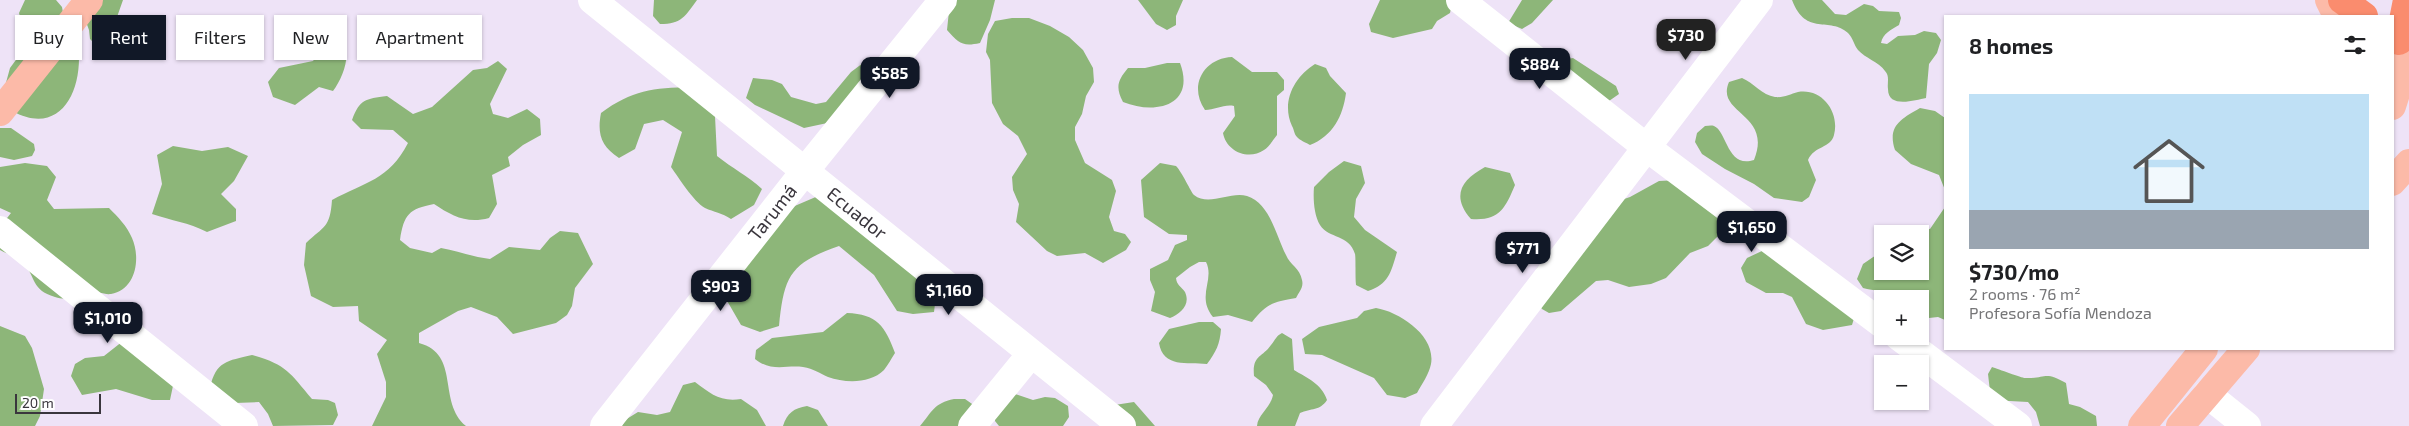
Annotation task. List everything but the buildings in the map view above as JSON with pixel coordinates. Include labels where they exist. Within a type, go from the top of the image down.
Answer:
[{"type":"highway","points":[[2342,0],[2363,15]]},
{"type":"highway","points":[[2400,42],[2407,1]]},
{"type":"main road","points":[[0,112],[89,0]]},
{"type":"main road","points":[[2329,0],[2336,15]]},
{"type":"main road","points":[[2394,100],[2398,87],[2400,42]]},
{"type":"main road","points":[[2394,180],[2409,163]]},
{"type":"main road","points":[[2142,426],[2203,350]]},
{"type":"main road","points":[[2180,426],[2245,350]]},
{"type":"street","name":"Ecuador","points":[[592,0],[1122,426]]},
{"type":"street","name":"Tarumá","points":[[604,426],[804,172],[943,0]]},
{"type":"street","points":[[1460,0],[1646,148],[1874,318]]},
{"type":"street","points":[[1434,426],[1759,0]]},
{"type":"street","points":[[0,230],[244,426]]},
{"type":"street","points":[[1910,345],[2018,426]]},
{"type":"street","points":[[972,426],[1031,354]]},
{"type":"street","points":[[2207,394],[2247,426]]},
{"type":"green space","points":[[25,0],[56,0],[62,7],[63,15],[20,15]]},
{"type":"green space","points":[[78,0],[123,0],[118,15],[92,15],[92,41]]},
{"type":"green space","points":[[654,0],[697,0],[686,15],[678,21],[660,24],[653,16]]},
{"type":"green space","points":[[956,0],[995,0],[990,20],[980,43],[961,43],[947,30],[949,11]]},
{"type":"green space","points":[[1138,0],[1183,0],[1176,16],[1176,25],[1167,30],[1156,24]]},
{"type":"green space","points":[[1380,0],[1453,0],[1450,13],[1437,21],[1432,29],[1393,38],[1371,32],[1369,24]]},
{"type":"green space","points":[[1522,0],[1553,0],[1532,23],[1522,29],[1508,23]]},
{"type":"green space","points":[[1792,0],[1822,0],[1835,14],[1846,15],[1864,4],[1873,6],[1879,11],[1899,12],[1901,18],[1899,25],[1885,34],[1881,43],[1887,44],[1898,36],[1915,35],[1924,31],[1936,33],[1941,40],[1937,53],[1929,64],[1926,98],[1903,102],[1892,99],[1889,95],[1887,73],[1858,50],[1848,33],[1841,28],[1818,24],[1804,18]]},
{"type":"green space","points":[[1029,18],[1050,26],[1069,37],[1083,50],[1093,68],[1094,82],[1086,96],[1082,114],[1075,127],[1075,140],[1085,163],[1112,180],[1116,191],[1109,217],[1114,231],[1125,234],[1131,242],[1126,250],[1103,263],[1085,253],[1057,256],[1047,251],[1016,222],[1019,204],[1013,190],[1012,177],[1027,154],[1018,136],[1003,124],[992,103],[990,60],[986,52],[988,34],[995,21]]},
{"type":"green space","points":[[1232,57],[1252,72],[1277,72],[1284,80],[1284,90],[1277,96],[1277,135],[1268,147],[1251,155],[1233,149],[1225,139],[1223,133],[1235,116],[1234,106],[1205,110],[1198,92],[1202,75],[1207,68],[1214,62]]},
{"type":"green space","points":[[1573,58],[1616,86],[1619,94],[1609,101],[1559,70],[1562,60]]},
{"type":"green space","points":[[16,60],[79,60],[75,87],[69,99],[62,109],[53,116],[41,119],[28,117],[12,111],[4,90],[10,68]]},
{"type":"green space","points":[[346,60],[340,80],[333,91],[319,87],[295,105],[273,97],[268,82],[279,68],[313,61]]},
{"type":"green space","points":[[867,60],[874,71],[832,122],[804,128],[755,105],[746,98],[753,78],[772,80],[782,84],[791,97],[816,104],[826,102],[851,72]]},
{"type":"green space","points":[[498,61],[507,69],[490,104],[493,114],[508,118],[527,109],[540,119],[541,135],[523,145],[508,157],[510,166],[492,175],[497,204],[489,218],[474,220],[460,218],[434,204],[419,208],[409,214],[403,224],[400,240],[410,248],[432,253],[441,248],[490,259],[509,247],[540,250],[550,238],[560,231],[578,233],[593,264],[575,288],[572,306],[567,315],[556,323],[513,334],[497,317],[471,307],[458,311],[419,333],[419,343],[432,349],[440,357],[445,368],[452,404],[457,416],[466,426],[372,426],[386,397],[386,382],[377,354],[387,340],[359,321],[358,306],[333,307],[311,296],[304,265],[306,243],[325,226],[330,216],[332,200],[384,173],[401,155],[408,143],[393,130],[361,129],[352,120],[364,101],[387,96],[413,114],[432,107],[473,70],[487,68]]},
{"type":"green space","points":[[1167,63],[1180,63],[1183,78],[1182,89],[1177,98],[1170,104],[1159,107],[1135,106],[1123,102],[1118,88],[1122,76],[1128,68],[1145,68]]},
{"type":"green space","points":[[1315,64],[1326,68],[1330,76],[1346,93],[1345,101],[1336,124],[1325,136],[1310,145],[1296,136],[1289,117],[1288,108],[1289,99],[1296,83]]},
{"type":"green space","points":[[1742,78],[1770,96],[1784,96],[1798,92],[1815,94],[1822,98],[1832,110],[1835,126],[1834,135],[1830,142],[1814,152],[1808,160],[1816,180],[1809,197],[1802,202],[1774,198],[1754,184],[1702,154],[1695,142],[1697,133],[1705,126],[1714,126],[1722,135],[1733,155],[1745,161],[1754,160],[1758,144],[1756,132],[1751,123],[1730,101],[1727,93],[1729,82]]},
{"type":"green space","points":[[691,87],[715,116],[717,156],[762,189],[754,205],[731,219],[700,205],[671,167],[682,132],[663,120],[644,124],[635,149],[619,158],[604,144],[600,133],[601,113],[623,99],[643,92],[665,88]]},
{"type":"green space","points":[[1920,108],[1935,111],[1944,117],[1944,188],[1939,175],[1911,164],[1895,150],[1893,142],[1894,129],[1907,116]]},
{"type":"green space","points":[[0,128],[11,128],[34,144],[35,150],[32,156],[14,160],[0,157]]},
{"type":"green space","points":[[173,146],[202,151],[228,147],[248,156],[234,181],[221,194],[236,209],[236,221],[207,232],[152,214],[162,184],[157,155]]},
{"type":"green space","points":[[1344,161],[1361,166],[1365,183],[1356,199],[1354,217],[1365,230],[1397,252],[1391,271],[1385,281],[1368,291],[1356,285],[1355,254],[1352,248],[1344,240],[1328,233],[1320,225],[1315,212],[1314,187],[1329,172]]},
{"type":"green space","points":[[25,163],[47,166],[56,177],[47,200],[54,209],[109,208],[122,222],[132,238],[136,255],[134,272],[126,286],[111,294],[88,291],[69,298],[55,297],[38,287],[21,259],[0,250],[0,227],[11,213],[0,208],[0,167]]},
{"type":"green space","points":[[1160,163],[1176,166],[1194,195],[1200,198],[1206,200],[1240,195],[1255,200],[1267,213],[1282,247],[1301,276],[1302,285],[1296,298],[1271,304],[1252,322],[1228,315],[1213,317],[1206,302],[1208,269],[1206,262],[1199,262],[1176,278],[1177,283],[1185,292],[1187,301],[1184,308],[1170,318],[1151,311],[1155,292],[1150,280],[1150,269],[1168,260],[1175,245],[1187,240],[1187,235],[1169,234],[1144,217],[1141,180]]},
{"type":"green space","points":[[1485,167],[1510,173],[1515,185],[1508,201],[1500,212],[1488,218],[1471,219],[1461,203],[1461,189],[1470,177]]},
{"type":"green space","points":[[1678,180],[1719,206],[1720,234],[1708,246],[1690,253],[1666,278],[1651,284],[1629,287],[1608,280],[1596,281],[1561,311],[1549,313],[1542,309],[1531,295],[1537,268],[1609,204],[1630,197],[1659,181]]},
{"type":"green space","points":[[818,196],[938,280],[934,312],[913,314],[897,311],[874,275],[839,246],[810,259],[792,274],[784,295],[779,326],[760,332],[741,325],[726,299],[723,283],[790,208]]},
{"type":"green space","points":[[1944,208],[1944,320],[1938,317],[1929,318],[1929,290],[1874,290],[1863,288],[1857,279],[1863,264],[1874,256],[1874,280],[1929,280],[1929,229]]},
{"type":"green space","points":[[1764,250],[1860,299],[1852,325],[1823,330],[1806,324],[1792,297],[1783,293],[1766,293],[1746,282],[1741,268],[1747,258]]},
{"type":"green space","points":[[1376,308],[1395,314],[1405,320],[1422,335],[1428,344],[1431,354],[1430,368],[1417,393],[1405,398],[1387,395],[1374,378],[1322,355],[1305,354],[1302,339],[1319,327],[1357,318],[1364,311]]},
{"type":"green space","points":[[847,313],[873,319],[888,336],[895,353],[884,370],[878,375],[865,380],[849,381],[828,377],[803,367],[772,367],[755,359],[756,350],[772,338],[823,332]]},
{"type":"green space","points":[[1199,322],[1213,322],[1221,329],[1217,348],[1207,364],[1177,362],[1165,357],[1159,343],[1169,329]]},
{"type":"green space","points":[[0,326],[25,336],[32,348],[44,389],[40,416],[35,426],[0,426]]},
{"type":"green space","points":[[1282,333],[1292,339],[1294,370],[1318,386],[1325,394],[1327,400],[1318,408],[1300,413],[1295,426],[1257,426],[1273,395],[1266,385],[1254,376],[1256,360]]},
{"type":"green space","points":[[123,341],[174,381],[170,400],[152,400],[116,389],[82,395],[71,376],[75,364],[85,358],[104,356]]},
{"type":"green space","points":[[252,355],[280,366],[298,382],[312,399],[328,400],[335,403],[338,415],[333,425],[273,426],[268,414],[259,402],[235,403],[210,388],[219,367],[229,361]]},
{"type":"green space","points":[[1992,367],[2023,378],[2049,376],[2059,379],[2066,383],[2069,404],[2080,407],[2096,416],[2097,426],[2040,426],[2036,412],[2028,402],[1991,400],[1988,374]]},
{"type":"green space","points":[[695,382],[721,398],[741,399],[757,410],[766,426],[622,426],[625,420],[638,412],[657,415],[670,412],[683,385]]},
{"type":"green space","points":[[1012,393],[1033,400],[1045,397],[1055,398],[1068,406],[1069,417],[1063,426],[999,426],[995,421],[995,407]]},
{"type":"green space","points":[[954,399],[965,399],[975,406],[965,426],[920,426],[938,406]]},
{"type":"green space","points":[[1134,402],[1155,426],[1101,426],[1108,406]]},
{"type":"green space","points":[[807,406],[818,410],[828,426],[783,426],[792,412]]}]
